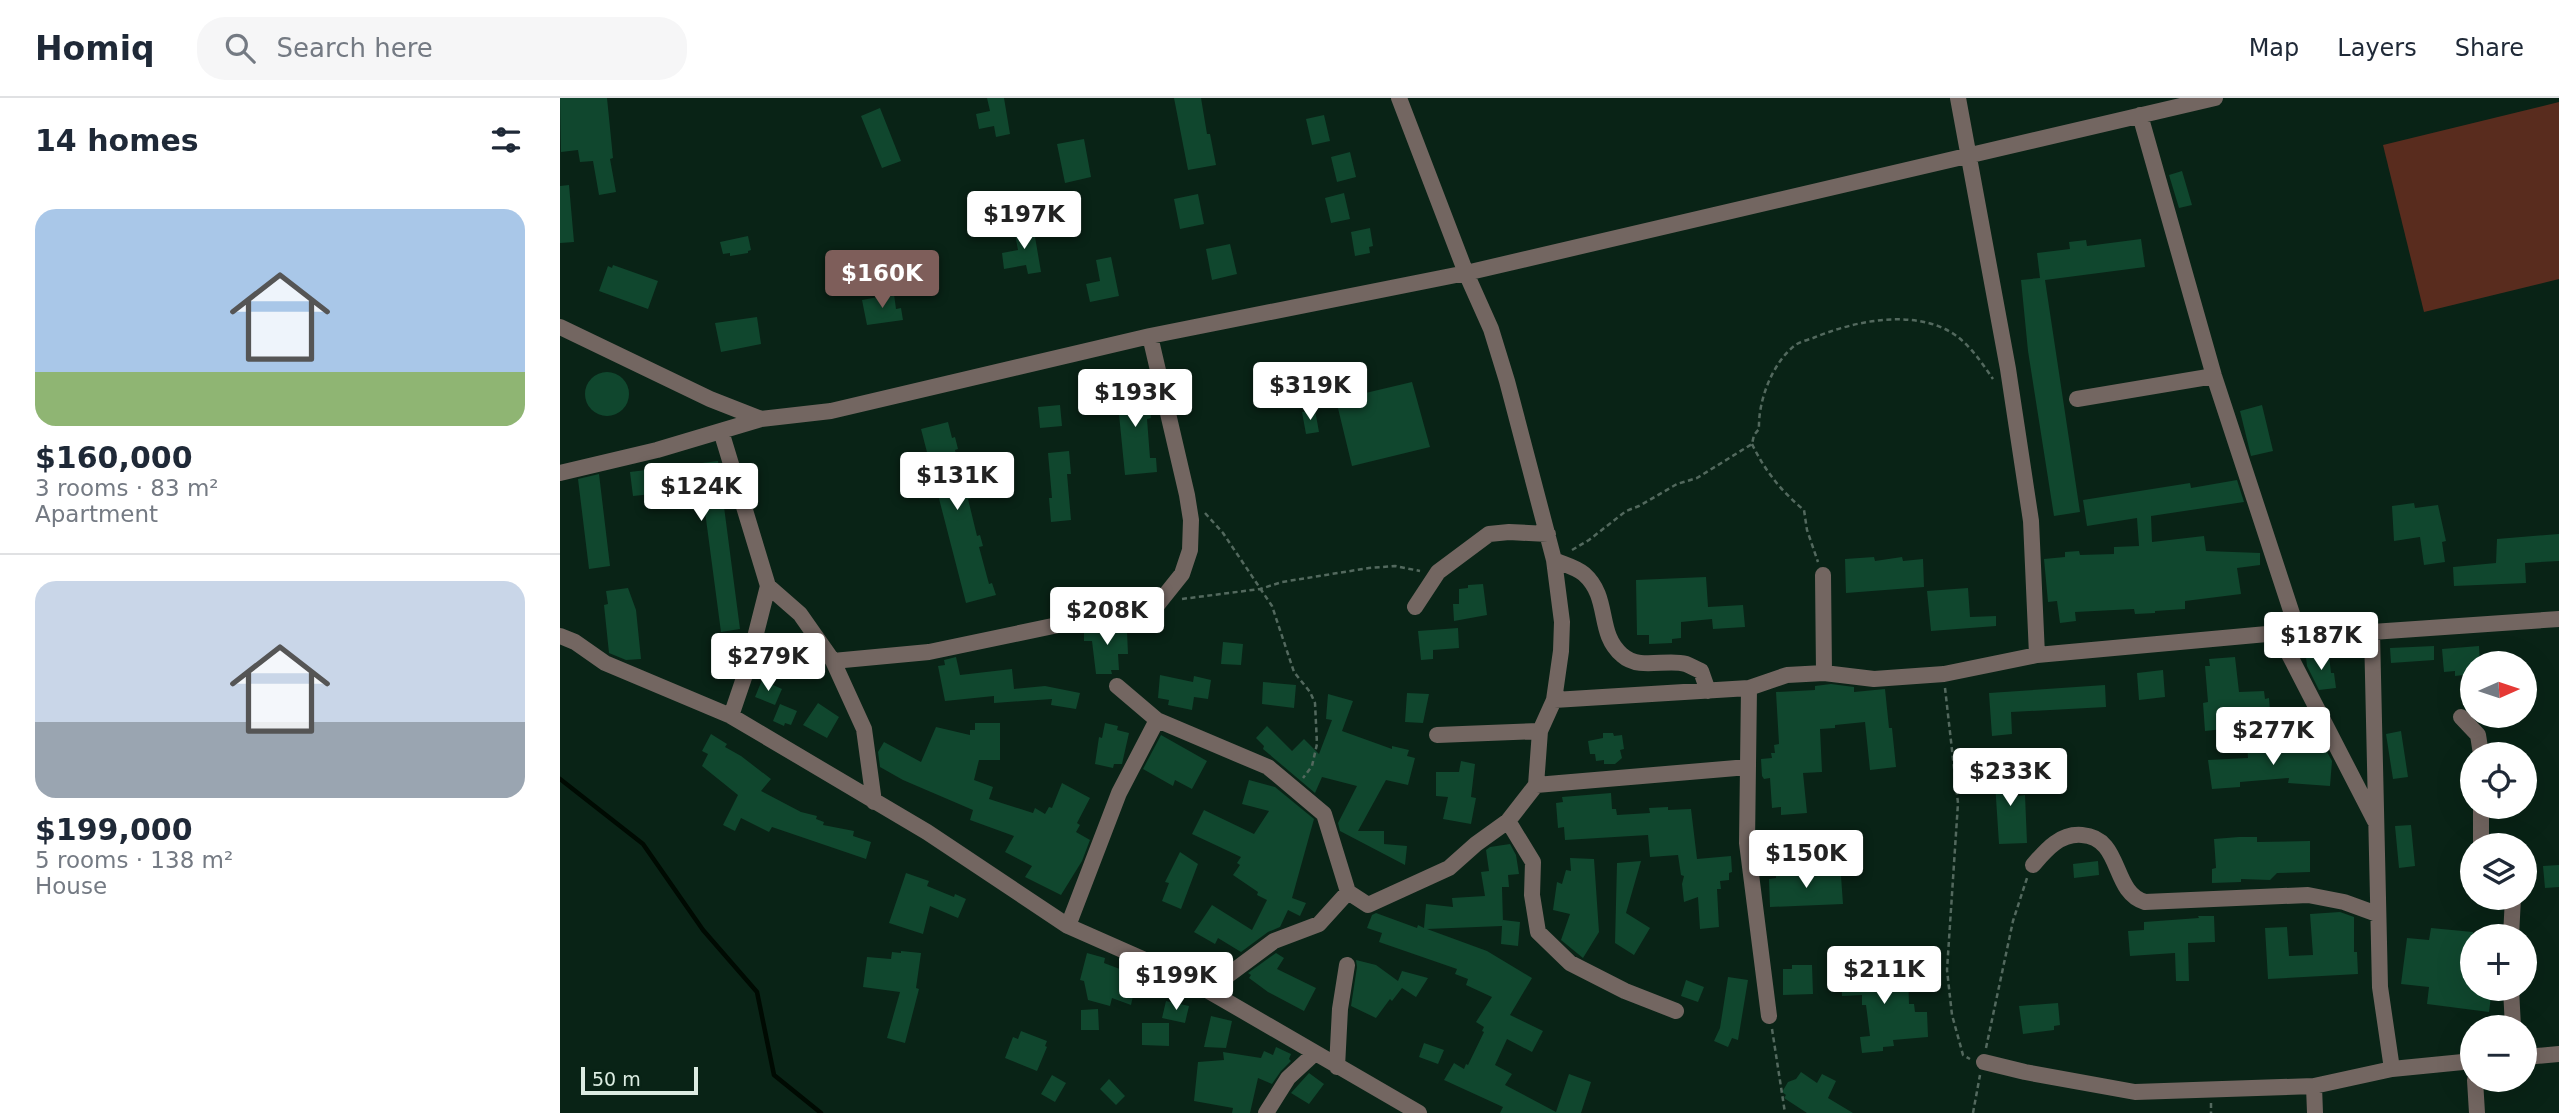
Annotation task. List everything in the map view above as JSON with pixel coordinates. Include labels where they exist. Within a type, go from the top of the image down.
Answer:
[{"type":"street","points":[[1117,686],[1157,720],[1268,767],[1324,814],[1348,892],[1367,905],[1449,868],[1508,821],[1536,785],[1541,732],[1554,700],[1559,672],[1562,622],[1554,560],[1491,329],[1466,274],[1399,98]]},
{"type":"street","points":[[1958,98],[2008,369],[2031,521],[2037,654]]},
{"type":"street","points":[[560,473],[657,450],[761,419],[831,411],[1150,336],[1466,274],[2215,98]]},
{"type":"street","points":[[2140,115],[2214,376],[2299,635]]},
{"type":"street","points":[[560,327],[710,399],[761,419]]},
{"type":"street","points":[[833,660],[929,652],[1158,604],[1182,574],[1190,550],[1191,520],[1150,336]]},
{"type":"street","points":[[2077,399],[2214,376]]},
{"type":"street","points":[[720,431],[768,586],[747,669],[731,716]]},
{"type":"street","points":[[1415,607],[1438,572],[1489,534],[1548,534]]},
{"type":"street","points":[[1554,560],[1582,572],[1598,590],[1612,645],[1624,657],[1639,663],[1684,663],[1701,671],[1708,691]]},
{"type":"street","points":[[1823,575],[1824,673]]},
{"type":"street","points":[[768,586],[800,614],[833,660],[864,729],[874,802]]},
{"type":"street","points":[[1554,700],[1749,688],[1787,675],[1824,673],[1874,679],[1944,674],[2037,654],[2278,633],[2299,635],[2372,632],[2559,620]]},
{"type":"street","points":[[2372,632],[2376,914],[2382,1012],[2392,1069]]},
{"type":"street","points":[[2278,633],[2376,823]]},
{"type":"street","points":[[560,636],[575,642],[606,663],[731,716],[927,832],[1068,926],[1188,979],[1419,1113]]},
{"type":"street","points":[[1749,688],[1748,843],[1769,1016]]},
{"type":"street","points":[[1068,926],[1119,793],[1157,720]]},
{"type":"street","points":[[1437,735],[1541,732]]},
{"type":"street","points":[[1536,785],[1748,767]]},
{"type":"street","points":[[1508,821],[1533,862],[1532,895],[1538,932],[1570,962],[1625,991],[1676,1011]]},
{"type":"street","points":[[2033,865],[2060,839],[2076,834],[2094,836],[2108,849],[2132,896],[2145,902],[2169,903],[2257,895],[2308,895],[2344,902],[2376,914]]},
{"type":"street","points":[[1208,990],[1274,941],[1319,924],[1348,892]]},
{"type":"street","points":[[1337,1067],[1340,1009],[1347,965]]},
{"type":"street","points":[[1266,1113],[1288,1078],[1315,1053]]},
{"type":"street","points":[[2537,1056],[2559,1054]]},
{"type":"street","points":[[1984,1062],[2135,1092],[2314,1086],[2392,1069],[2460,1062]]},
{"type":"street","points":[[2314,1086],[2315,1113]]},
{"type":"street","points":[[2476,1092],[2477,1113]]},
{"type":"path","points":[[1823,575],[1807,530],[1804,510],[1781,491],[1752,444],[1759,429],[1759,417],[1771,376],[1790,350],[1799,343],[1849,325],[1886,320],[1936,325],[1968,345],[1997,386]]},
{"type":"path","points":[[1554,560],[1589,540],[1626,511],[1678,484],[1697,478],[1752,444]]},
{"type":"path","points":[[1187,495],[1223,533],[1272,606],[1294,672],[1310,692],[1317,713],[1318,744],[1312,766],[1295,789]]},
{"type":"path","points":[[1158,604],[1195,596],[1261,589],[1282,582],[1369,568],[1395,566],[1410,571],[1438,572]]},
{"type":"path","points":[[1944,674],[1958,803],[1947,971],[1949,995],[1963,1055],[1971,1060],[1984,1062]]},
{"type":"path","points":[[1973,1113],[2012,921],[2033,865]]},
{"type":"path","points":[[1769,1016],[1784,1113]]},
{"type":"shaded area","points":[[2559,102],[2559,279],[2424,312],[2383,145]]},
{"type":"building","points":[[560,98],[607,98],[613,158],[610,159],[616,192],[599,195],[593,161],[580,162],[578,150],[561,152]]},
{"type":"building","points":[[987,98],[1004,98],[1010,134],[996,137],[994,126],[979,129],[976,114],[990,111]]},
{"type":"building","points":[[1174,98],[1201,98],[1216,165],[1188,170]]},
{"type":"building","points":[[880,108],[901,161],[882,168],[861,116]]},
{"type":"building","points":[[1324,115],[1330,141],[1312,145],[1306,119]]},
{"type":"building","points":[[1084,139],[1091,177],[1065,183],[1057,144]]},
{"type":"building","points":[[1350,152],[1356,177],[1337,182],[1331,157]]},
{"type":"building","points":[[2182,171],[2192,205],[2179,208],[2169,175]]},
{"type":"building","points":[[569,185],[574,242],[560,243],[560,186]]},
{"type":"building","points":[[1344,193],[1350,219],[1331,223],[1325,198]]},
{"type":"building","points":[[1198,194],[1204,224],[1180,229],[1174,199]]},
{"type":"building","points":[[1033,225],[1041,272],[1028,274],[1026,265],[1004,269],[1002,253],[1018,250],[1014,229]]},
{"type":"building","points":[[1370,228],[1373,246],[1369,247],[1370,253],[1355,256],[1351,232]]},
{"type":"building","points":[[748,236],[751,250],[748,253],[730,256],[730,253],[723,254],[720,242]]},
{"type":"building","points":[[2141,239],[2145,267],[2045,280],[2080,512],[2054,516],[2028,351],[2021,280],[2040,278],[2037,253],[2070,249],[2069,242],[2086,240],[2087,246]]},
{"type":"building","points":[[1230,244],[1237,274],[1212,280],[1206,249]]},
{"type":"building","points":[[1111,257],[1119,296],[1090,302],[1086,284],[1100,281],[1096,260]]},
{"type":"building","points":[[613,265],[658,281],[648,309],[599,291],[608,266],[612,268]]},
{"type":"building","points":[[894,294],[896,309],[901,308],[903,320],[867,325],[862,300]]},
{"type":"building","points":[[757,317],[761,344],[721,352],[715,323]]},
{"type":"building","points":[[607,372],[616,373],[623,378],[628,385],[628,403],[623,410],[616,415],[607,416],[598,415],[591,410],[586,403],[585,394],[586,385],[591,378],[598,373]]},
{"type":"building","points":[[1143,382],[1145,404],[1150,404],[1151,418],[1147,419],[1150,458],[1156,458],[1157,472],[1125,475],[1116,384]]},
{"type":"building","points":[[1412,382],[1430,447],[1352,466],[1336,400]]},
{"type":"building","points":[[1060,405],[1062,426],[1040,428],[1038,407]]},
{"type":"building","points":[[2262,405],[2273,451],[2251,456],[2240,411]]},
{"type":"building","points":[[1315,410],[1319,432],[1306,434],[1302,412]]},
{"type":"building","points":[[948,422],[958,449],[955,450],[964,487],[969,486],[972,498],[968,499],[977,536],[980,535],[983,546],[979,547],[989,584],[992,583],[996,595],[966,603],[921,429]]},
{"type":"building","points":[[1069,451],[1071,474],[1067,474],[1071,520],[1051,522],[1048,453]]},
{"type":"building","points":[[718,461],[740,629],[721,632],[702,489],[633,496],[630,472]]},
{"type":"building","points":[[599,474],[610,566],[589,569],[578,479]]},
{"type":"building","points":[[2237,480],[2244,502],[2151,516],[2152,542],[2204,536],[2206,551],[2260,553],[2260,565],[2237,568],[2241,594],[2185,601],[2185,609],[2155,613],[2135,614],[2134,609],[2075,612],[2076,621],[2060,623],[2057,601],[2048,602],[2044,559],[2065,557],[2065,552],[2079,551],[2080,555],[2114,554],[2114,547],[2139,546],[2137,518],[2087,526],[2083,500],[2190,483],[2191,488]]},
{"type":"building","points":[[2414,503],[2415,508],[2438,505],[2446,541],[2442,542],[2445,562],[2424,565],[2420,537],[2394,541],[2392,506]]},
{"type":"building","points":[[2559,534],[2559,561],[2525,563],[2526,583],[2454,586],[2453,567],[2496,563],[2497,539]]},
{"type":"building","points":[[1874,557],[1875,561],[1902,557],[1903,561],[1923,559],[1924,587],[1846,593],[1845,559]]},
{"type":"building","points":[[1706,577],[1708,607],[1743,605],[1745,627],[1713,629],[1712,619],[1681,622],[1681,638],[1672,639],[1672,643],[1649,644],[1649,635],[1637,635],[1636,580]]},
{"type":"building","points":[[1483,584],[1487,615],[1454,621],[1453,604],[1459,604],[1459,589]]},
{"type":"building","points":[[628,588],[636,610],[641,659],[626,660],[609,653],[604,605],[608,604],[606,591]]},
{"type":"building","points":[[1968,588],[1970,617],[1996,616],[1996,626],[1931,631],[1927,591]]},
{"type":"building","points":[[1120,623],[1120,632],[1127,631],[1128,654],[1118,654],[1119,670],[1111,670],[1112,674],[1096,674],[1092,641],[1084,641],[1084,630]]},
{"type":"building","points":[[1458,628],[1459,648],[1433,650],[1433,659],[1421,660],[1418,631]]},
{"type":"building","points":[[1223,642],[1243,644],[1241,665],[1221,664]]},
{"type":"building","points":[[2434,646],[2434,660],[2391,663],[2390,648]]},
{"type":"building","points":[[2479,646],[2479,651],[2460,651],[2460,675],[2455,676],[2455,671],[2444,672],[2442,649]]},
{"type":"building","points":[[2329,655],[2336,688],[2319,690],[2307,666],[2306,657]]},
{"type":"building","points":[[956,657],[960,675],[1012,669],[1014,689],[1045,686],[1080,693],[1076,709],[1051,705],[1052,699],[994,703],[994,696],[945,701],[938,666],[945,665],[944,660]]},
{"type":"building","points":[[2235,657],[2239,692],[2264,691],[2265,699],[2269,698],[2271,724],[2205,731],[2203,703],[2208,702],[2205,666],[2210,666],[2209,659]]},
{"type":"building","points":[[2163,670],[2165,697],[2139,700],[2137,673]]},
{"type":"building","points":[[1160,675],[1193,682],[1194,676],[1211,680],[1208,699],[1194,697],[1192,710],[1168,705],[1169,700],[1158,698]]},
{"type":"building","points":[[762,680],[782,689],[775,705],[755,697]]},
{"type":"building","points":[[1263,682],[1296,685],[1294,708],[1262,704]]},
{"type":"building","points":[[1831,684],[1854,687],[1854,692],[1885,689],[1896,767],[1870,770],[1865,722],[1820,729],[1822,772],[1803,773],[1807,813],[1781,815],[1781,807],[1772,808],[1770,778],[1764,779],[1762,776],[1761,759],[1772,758],[1771,753],[1775,753],[1774,745],[1779,744],[1776,692],[1815,690],[1815,686]]},
{"type":"building","points":[[2105,685],[2106,707],[2011,712],[2012,734],[1992,736],[1989,693]]},
{"type":"building","points":[[1407,693],[1429,694],[1423,723],[1405,722]]},
{"type":"building","points":[[1328,694],[1353,701],[1342,731],[1392,749],[1392,746],[1409,750],[1407,756],[1415,758],[1408,785],[1386,780],[1358,831],[1384,831],[1384,844],[1407,846],[1405,865],[1340,831],[1338,823],[1357,786],[1322,777],[1315,793],[1263,749],[1264,746],[1256,738],[1267,726],[1292,751],[1304,739],[1319,754],[1332,720],[1326,719]]},
{"type":"building","points":[[818,703],[839,717],[827,738],[803,725]]},
{"type":"building","points":[[780,704],[797,711],[791,725],[785,723],[784,726],[773,721]]},
{"type":"building","points":[[975,723],[1000,723],[1000,760],[979,760],[974,780],[993,787],[989,799],[1033,813],[1035,808],[1045,814],[1049,807],[1052,808],[1062,783],[1090,798],[1077,823],[1080,825],[1076,832],[1090,840],[1082,861],[1061,895],[1025,877],[1032,866],[1005,852],[1014,836],[970,820],[973,810],[903,780],[880,767],[878,752],[884,742],[921,762],[936,727],[970,735],[970,730],[975,730]]},
{"type":"building","points":[[1105,723],[1118,726],[1117,730],[1129,733],[1122,764],[1114,764],[1113,768],[1095,764],[1099,737],[1102,738]]},
{"type":"building","points":[[2401,731],[2408,777],[2393,779],[2386,734]]},
{"type":"building","points":[[1603,733],[1622,735],[1622,758],[1615,764],[1604,764],[1604,760],[1596,761],[1595,754],[1590,754],[1588,741],[1603,738]]},
{"type":"building","points":[[711,734],[771,779],[761,791],[801,812],[817,816],[816,819],[824,822],[823,825],[854,831],[853,836],[871,842],[866,859],[772,827],[769,832],[741,818],[735,831],[723,825],[738,795],[702,766],[708,754],[702,751]]},
{"type":"building","points":[[1161,735],[1207,761],[1192,789],[1175,780],[1173,786],[1143,769]]},
{"type":"building","points":[[2247,744],[2264,745],[2264,750],[2294,747],[2326,750],[2332,761],[2330,786],[2288,783],[2289,778],[2240,782],[2240,787],[2212,789],[2208,760],[2248,758]]},
{"type":"building","points":[[1461,761],[1475,764],[1471,797],[1476,798],[1471,824],[1443,819],[1448,797],[1436,796],[1436,772],[1459,772]]},
{"type":"building","points":[[2015,766],[2017,796],[2025,795],[2027,843],[1999,844],[1994,767]]},
{"type":"building","points":[[1249,780],[1275,787],[1314,819],[1292,898],[1306,903],[1300,916],[1288,910],[1280,927],[1268,932],[1241,952],[1218,938],[1215,944],[1194,932],[1212,905],[1252,930],[1267,900],[1233,875],[1240,865],[1237,863],[1241,857],[1192,834],[1204,810],[1254,834],[1269,811],[1242,804]]},
{"type":"building","points":[[1611,793],[1612,809],[1616,809],[1617,815],[1650,813],[1649,808],[1691,809],[1697,859],[1731,856],[1732,872],[1729,873],[1729,880],[1720,881],[1721,889],[1717,889],[1719,927],[1700,929],[1698,897],[1684,902],[1684,876],[1681,875],[1678,855],[1650,857],[1648,835],[1565,840],[1564,827],[1558,828],[1556,803],[1563,802],[1562,797]]},
{"type":"building","points":[[2411,825],[2415,866],[2399,868],[2395,826]]},
{"type":"building","points":[[2257,837],[2257,842],[2310,841],[2310,872],[2277,873],[2270,880],[2241,879],[2241,882],[2212,883],[2212,869],[2216,868],[2214,839]]},
{"type":"building","points":[[1510,844],[1516,855],[1519,874],[1508,875],[1509,887],[1502,887],[1503,923],[1503,920],[1520,922],[1518,946],[1501,944],[1502,926],[1427,929],[1487,951],[1532,978],[1510,1015],[1543,1031],[1532,1052],[1507,1039],[1495,1065],[1512,1074],[1505,1085],[1556,1112],[1569,1074],[1591,1082],[1581,1113],[1500,1113],[1503,1107],[1444,1080],[1454,1063],[1464,1069],[1466,1064],[1468,1065],[1484,1032],[1484,1027],[1476,1022],[1492,997],[1466,985],[1468,979],[1455,974],[1457,969],[1379,942],[1382,933],[1367,928],[1372,915],[1376,913],[1424,928],[1426,904],[1453,907],[1452,898],[1485,896],[1481,872],[1489,871],[1486,850]]},
{"type":"building","points":[[1180,852],[1198,864],[1181,909],[1162,901],[1169,883],[1165,882]]},
{"type":"building","points":[[1570,858],[1594,859],[1599,932],[1583,958],[1561,940],[1570,914],[1553,910],[1557,882],[1562,884],[1566,870],[1571,871]]},
{"type":"building","points":[[1641,861],[1626,913],[1650,928],[1634,955],[1615,943],[1617,863]]},
{"type":"building","points":[[2098,861],[2099,875],[2074,878],[2073,864]]},
{"type":"building","points":[[2559,865],[2559,887],[2545,888],[2543,866]]},
{"type":"building","points":[[1834,872],[1834,876],[1841,876],[1843,904],[1770,907],[1769,879],[1776,878],[1776,875]]},
{"type":"building","points":[[906,873],[929,881],[927,886],[966,899],[958,918],[930,906],[923,934],[889,923]]},
{"type":"building","points":[[2340,912],[2354,917],[2354,952],[2357,952],[2358,974],[2268,979],[2265,928],[2287,927],[2289,956],[2313,955],[2310,914]]},
{"type":"building","points":[[2198,916],[2214,916],[2215,942],[2188,943],[2189,981],[2176,981],[2175,953],[2130,956],[2128,931],[2144,930],[2144,922],[2199,918]]},
{"type":"building","points":[[2431,928],[2460,931],[2460,1001],[2490,1001],[2489,1012],[2427,1004],[2429,987],[2401,984],[2407,938],[2429,940]]},
{"type":"building","points":[[892,952],[921,953],[916,988],[919,989],[905,1043],[887,1038],[900,992],[863,987],[867,957],[891,959]]},
{"type":"building","points":[[1087,953],[1105,958],[1104,963],[1133,974],[1132,977],[1137,979],[1131,1005],[1112,998],[1110,1006],[1088,1000],[1084,981],[1080,980]]},
{"type":"building","points":[[1276,953],[1284,958],[1277,969],[1316,988],[1304,1011],[1268,992],[1249,978],[1251,975],[1248,973]]},
{"type":"building","points":[[1356,960],[1376,965],[1398,981],[1402,971],[1428,978],[1416,997],[1402,988],[1376,1018],[1351,1006]]},
{"type":"building","points":[[1792,965],[1812,965],[1813,994],[1783,995],[1783,969],[1792,969]]},
{"type":"building","points":[[1892,965],[1892,974],[1908,973],[1909,1004],[1914,1004],[1915,1012],[1927,1012],[1928,1037],[1893,1040],[1894,1046],[1883,1047],[1883,1051],[1862,1053],[1860,1037],[1870,1036],[1866,1005],[1862,1005],[1862,995],[1842,996],[1841,968]]},
{"type":"building","points":[[1728,977],[1748,980],[1738,1040],[1732,1038],[1728,1047],[1714,1041],[1720,1028]]},
{"type":"building","points":[[1686,980],[1704,987],[1698,1002],[1681,996]]},
{"type":"building","points":[[1166,1001],[1189,1006],[1185,1023],[1162,1018]]},
{"type":"building","points":[[2058,1003],[2060,1025],[2054,1026],[2054,1030],[2023,1034],[2019,1006]]},
{"type":"building","points":[[1098,1009],[1099,1030],[1081,1030],[1081,1010]]},
{"type":"building","points":[[1211,1016],[1232,1021],[1226,1048],[1204,1047]]},
{"type":"building","points":[[1142,1023],[1169,1023],[1169,1046],[1142,1045]]},
{"type":"building","points":[[1021,1031],[1047,1041],[1037,1071],[1005,1058],[1013,1037],[1018,1039]]},
{"type":"building","points":[[1424,1043],[1444,1050],[1438,1064],[1419,1057]]},
{"type":"building","points":[[1276,1047],[1291,1054],[1291,1061],[1272,1084],[1258,1078],[1250,1113],[1232,1113],[1233,1108],[1194,1101],[1198,1062],[1224,1060],[1223,1052],[1261,1058],[1264,1051],[1273,1055]]},
{"type":"building","points":[[1801,1072],[1817,1083],[1822,1074],[1836,1081],[1828,1098],[1853,1113],[1807,1113],[1784,1098],[1786,1095],[1782,1092],[1788,1082],[1796,1079]]},
{"type":"building","points":[[1309,1073],[1324,1084],[1309,1104],[1291,1093]]},
{"type":"building","points":[[1052,1075],[1066,1083],[1055,1102],[1041,1094]]},
{"type":"building","points":[[1109,1079],[1125,1096],[1116,1105],[1100,1089]]},
{"type":"waterway","points":[[560,779],[643,844],[703,930],[757,992],[774,1075],[821,1113]]}]
